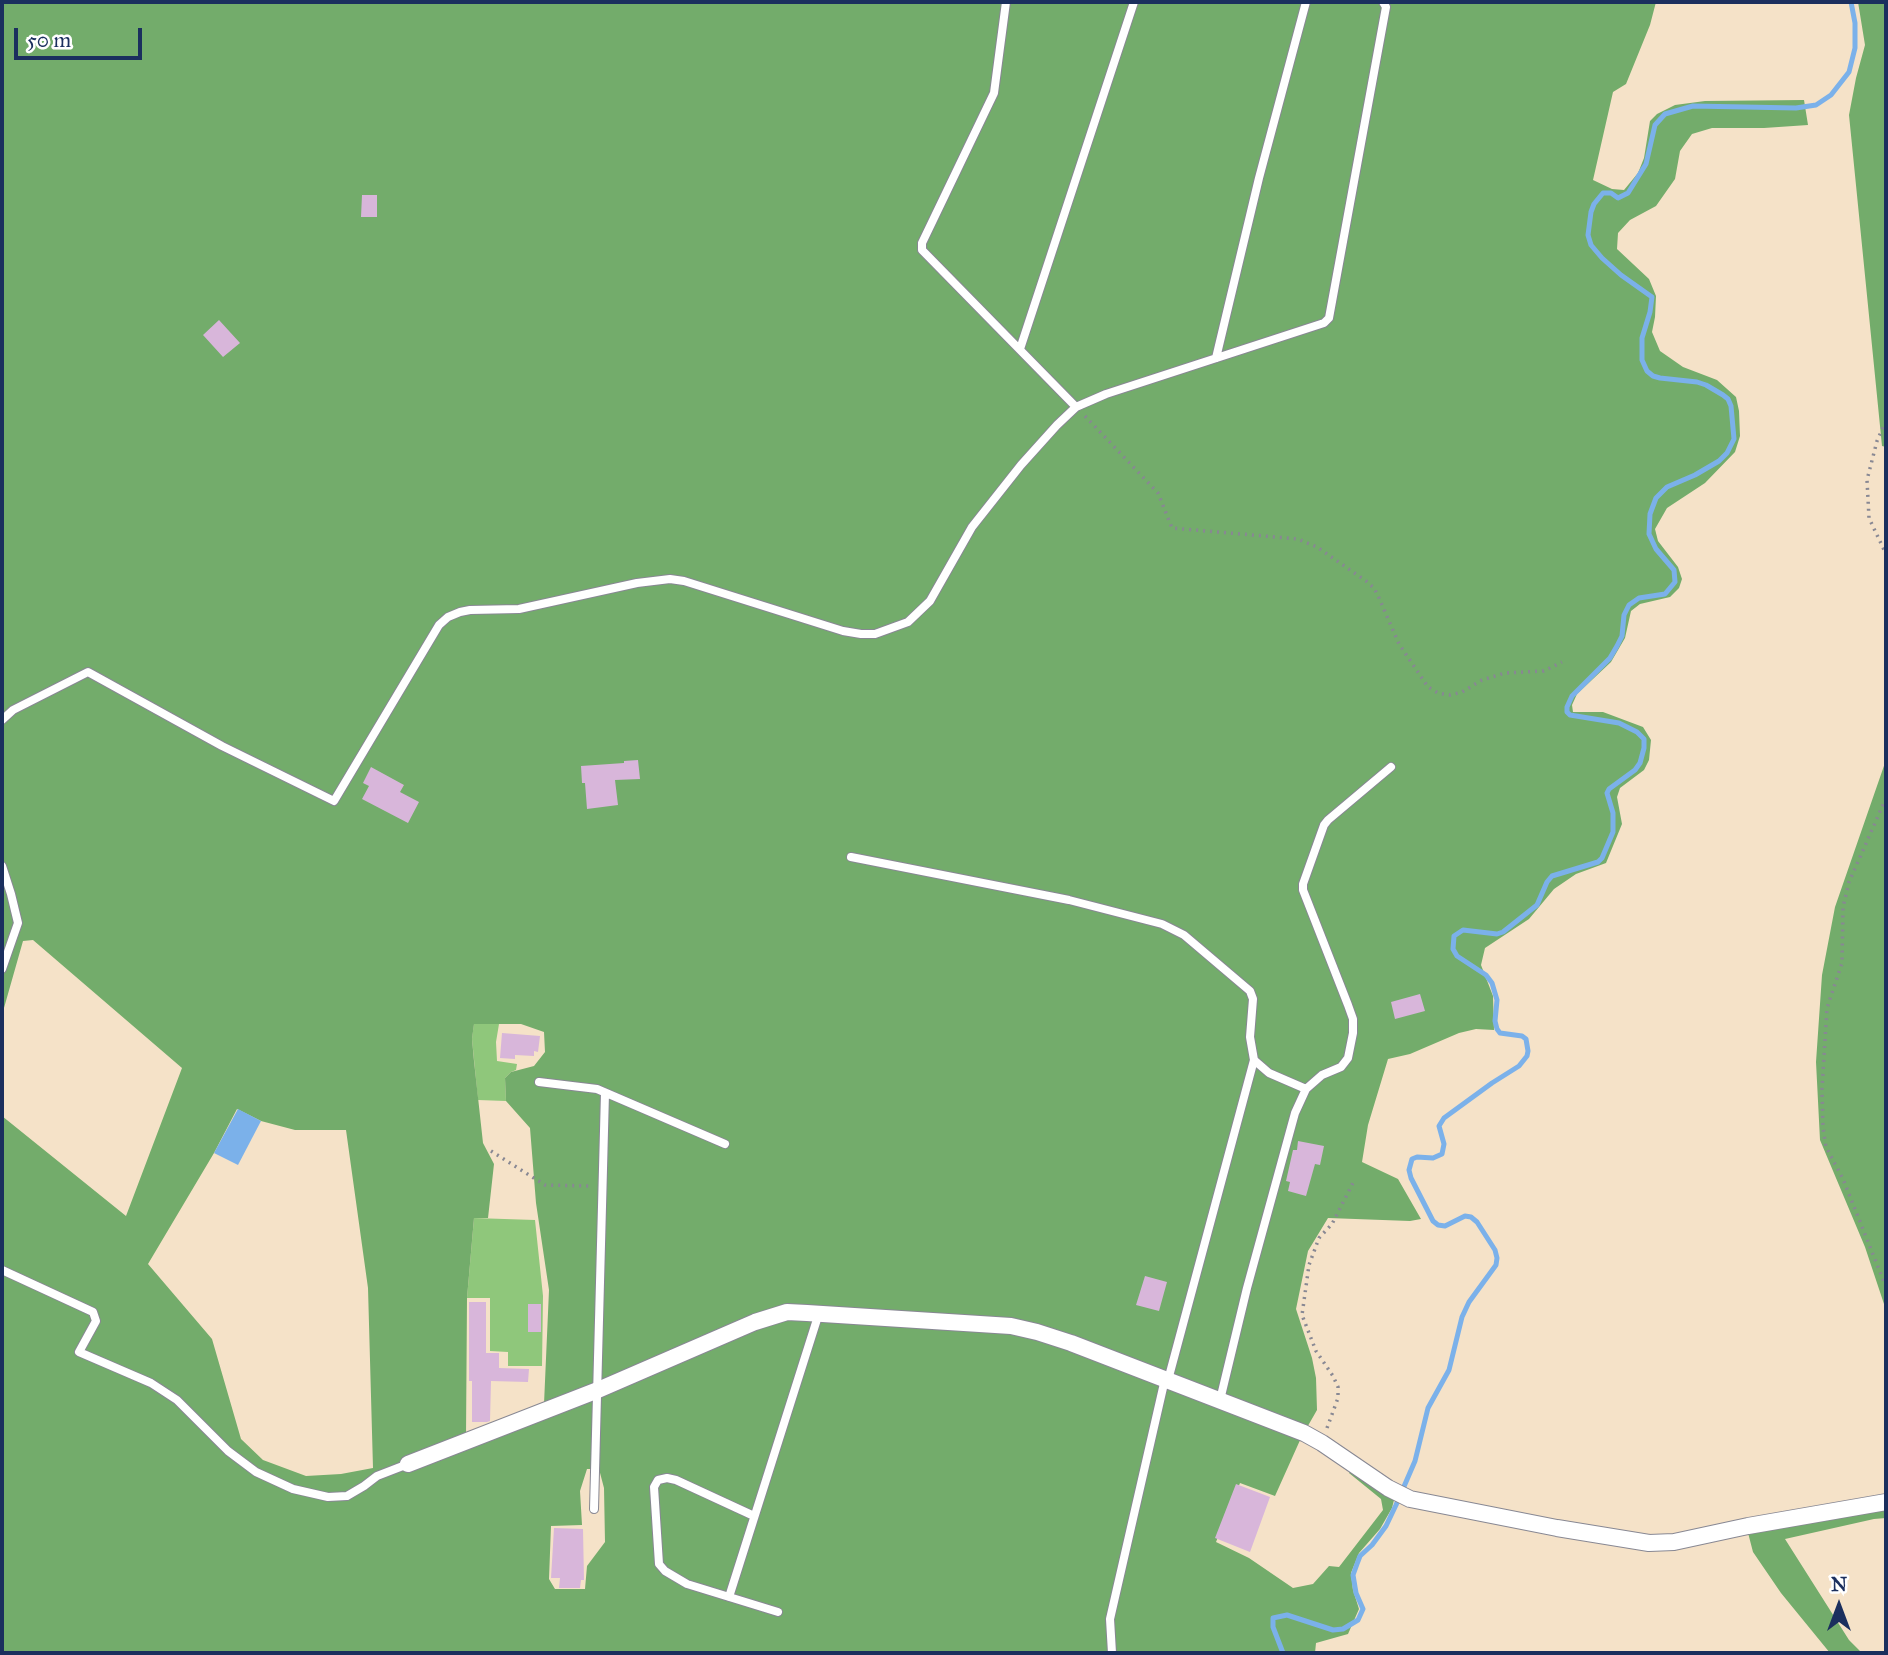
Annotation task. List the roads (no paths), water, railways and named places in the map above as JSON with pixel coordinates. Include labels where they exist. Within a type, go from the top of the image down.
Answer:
[{"type":"street","points":[[408,1464],[598,1390],[755,1322],[787,1312],[1011,1326],[1037,1332],[1304,1433],[1388,1488],[1410,1499],[1557,1528],[1649,1543],[1674,1542],[1886,1502]]},
{"type":"lane","points":[[1006,2],[995,93],[922,243],[922,250],[1076,407]]},
{"type":"lane","points":[[1020,349],[1134,2]]},
{"type":"lane","points":[[1216,358],[1259,178],[1306,2]]},
{"type":"lane","points":[[2,720],[13,710],[88,672],[222,746],[334,801],[439,625],[460,612],[519,609],[637,583],[670,579],[684,581],[843,631],[875,634],[908,622],[930,601],[972,527],[1004,485],[1076,407],[1106,394],[1324,323],[1329,318],[1383,21],[1383,2]]},
{"type":"lane","points":[[1220,1401],[1295,1113],[1306,1089],[1322,1075],[1341,1067],[1348,1058],[1353,1033],[1353,1019],[1303,884],[1324,825],[1391,767]]},
{"type":"lane","points":[[851,857],[1069,900],[1161,924],[1184,935],[1250,991],[1253,999],[1250,1037],[1254,1060],[1166,1380],[1110,1619],[1112,1653]]},
{"type":"lane","points":[[2,866],[18,923],[2,969]]},
{"type":"lane","points":[[1254,1060],[1269,1073],[1306,1089]]},
{"type":"lane","points":[[539,1082],[597,1089],[725,1144]]},
{"type":"lane","points":[[594,1509],[605,1093]]},
{"type":"lane","points":[[2,1270],[93,1312],[96,1321],[79,1352],[151,1383],[177,1400],[228,1451],[269,1478],[293,1489],[328,1497],[347,1496],[377,1476],[408,1464]]},
{"type":"lane","points":[[729,1597],[818,1313]]},
{"type":"lane","points":[[754,1516],[676,1480],[658,1480],[654,1487],[659,1564],[665,1571],[687,1584],[778,1612]]},
{"type":"water","points":[[238,1109],[261,1121],[238,1165],[214,1153]]},
{"type":"waterway","points":[[1283,1653],[1273,1627],[1273,1618],[1287,1615],[1333,1630],[1343,1629],[1358,1620],[1363,1609],[1356,1593],[1353,1575],[1360,1556],[1386,1526],[1396,1505],[1415,1461],[1428,1408],[1449,1370],[1462,1317],[1469,1302],[1496,1265],[1495,1250],[1471,1217],[1465,1216],[1445,1226],[1433,1221],[1409,1170],[1412,1159],[1433,1158],[1442,1154],[1444,1144],[1439,1126],[1444,1118],[1519,1066],[1528,1051],[1526,1039],[1522,1036],[1500,1033],[1497,1029],[1497,1000],[1492,983],[1486,975],[1457,956],[1453,949],[1454,936],[1463,930],[1497,934],[1503,932],[1537,905],[1552,876],[1598,862],[1602,858],[1613,832],[1613,813],[1607,793],[1640,763],[1644,739],[1637,732],[1619,723],[1570,715],[1567,707],[1572,696],[1610,658],[1622,636],[1624,615],[1629,605],[1639,598],[1665,594],[1675,582],[1674,570],[1656,549],[1649,534],[1650,514],[1656,498],[1667,487],[1719,461],[1727,453],[1734,439],[1731,406],[1723,395],[1697,382],[1660,378],[1647,371],[1642,360],[1642,338],[1652,297],[1621,275],[1591,245],[1588,235],[1591,212],[1603,193],[1611,193],[1618,198],[1628,193],[1646,164],[1655,125],[1665,114],[1693,106],[1796,108],[1816,105],[1831,95],[1849,72],[1855,48],[1855,23],[1851,2]]}]
